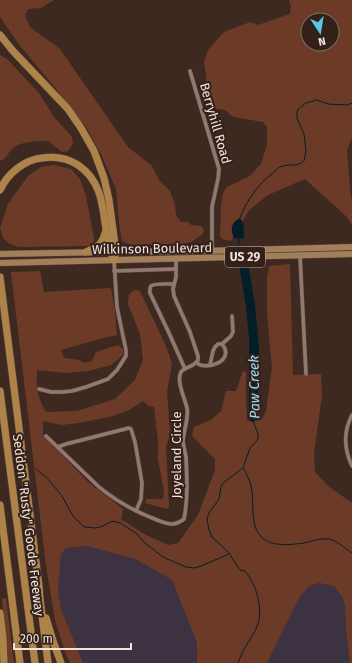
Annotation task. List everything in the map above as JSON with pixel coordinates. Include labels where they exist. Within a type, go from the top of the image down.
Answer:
[{"type":"highway","points":[[0,35],[13,51],[68,109],[87,138],[99,164],[107,190],[111,213],[114,260]]},
{"type":"highway","points":[[0,190],[15,170],[27,162],[39,158],[60,158],[78,165],[94,182],[101,200],[113,252]]},
{"type":"highway","points":[[86,252],[100,245],[103,240],[106,227]]},
{"type":"highway","points":[[0,277],[48,663]]},
{"type":"highway","name":"Seddon \"Rusty\" Goode Freeway","points":[[0,391],[35,663]]},
{"type":"highway","name":"Seddon \"Rusty\" Goode Freeway","points":[[0,505],[20,663]]},
{"type":"highway","points":[[39,586],[43,598],[49,630],[61,663]]},
{"type":"highway","points":[[0,613],[4,663]]},
{"type":"main road","name":"Wilkinson Boulevard","points":[[0,254],[212,251],[352,247]]},
{"type":"main road","points":[[324,248],[325,255]]},
{"type":"main road","points":[[137,260],[162,256],[209,254],[212,251]]},
{"type":"main road","name":"Wilkinson Boulevard","points":[[0,263],[352,254]]},
{"type":"street","name":"Berryhill Road","points":[[190,71],[219,169],[212,208],[212,251]]},
{"type":"street","points":[[300,256],[306,374]]},
{"type":"street","points":[[174,284],[151,286],[150,293],[170,333],[185,369],[196,363],[198,356],[190,332],[174,296],[173,289],[176,276],[176,258]]},
{"type":"street","points":[[39,388],[51,392],[72,391],[108,379],[126,356],[117,307],[114,260]]},
{"type":"street","points":[[114,271],[176,269]]},
{"type":"street","points":[[210,365],[212,351],[218,344],[222,344],[231,336],[233,332],[232,316]]},
{"type":"street","points":[[196,363],[204,366],[217,363],[222,360],[226,351],[222,344]]},
{"type":"street","name":"Joyeland Circle","points":[[136,511],[171,524],[179,523],[184,519],[187,499],[186,457],[183,442],[187,410],[180,383],[180,377],[181,372],[185,369]]},
{"type":"street","points":[[352,415],[347,426],[345,438],[346,449],[352,466]]},
{"type":"street","points":[[46,436],[106,493],[136,511],[141,499],[142,483],[135,442],[131,429],[129,428],[58,447]]},
{"type":"shaded area","points":[[0,0],[54,0],[41,8],[28,9],[25,16],[30,27],[60,49],[128,147],[152,166],[159,180],[170,191],[175,205],[176,215],[181,222],[188,222],[191,225],[201,226],[204,230],[202,235],[191,242],[180,244],[131,245],[122,241],[116,189],[102,156],[86,127],[18,43],[0,17]]},
{"type":"shaded area","points":[[289,0],[352,0],[352,138],[347,150],[352,199],[352,225],[348,218],[305,179],[268,195],[249,210],[231,241],[222,239],[220,236],[223,193],[227,187],[250,176],[261,164],[267,145],[267,127],[263,122],[233,117],[225,110],[212,108],[206,88],[204,62],[208,50],[224,32],[250,22],[258,25],[290,14],[291,6]]},
{"type":"shaded area","points":[[0,55],[7,59],[39,93],[54,117],[72,137],[73,143],[68,151],[62,152],[48,141],[30,142],[13,148],[4,159],[0,161]]},
{"type":"shaded area","points":[[54,165],[71,169],[80,179],[86,196],[94,238],[93,244],[88,246],[19,247],[10,244],[3,238],[0,228],[8,204],[28,176],[41,167]]},
{"type":"shaded area","points":[[290,264],[293,375],[321,374],[322,396],[314,453],[315,472],[328,486],[352,503],[352,663],[350,663],[345,606],[342,596],[334,586],[319,583],[309,586],[299,598],[267,663],[197,663],[197,643],[172,580],[135,559],[87,546],[66,548],[61,554],[58,588],[61,609],[83,663],[70,663],[55,620],[46,566],[11,272],[40,271],[44,292],[111,288],[117,335],[61,350],[64,358],[79,360],[84,363],[92,361],[96,352],[118,345],[123,349],[123,355],[111,365],[88,371],[66,373],[37,370],[38,392],[46,412],[77,411],[115,399],[135,380],[143,360],[140,334],[128,304],[129,294],[135,290],[140,291],[166,346],[172,364],[167,392],[170,434],[166,447],[169,506],[167,509],[145,503],[146,499],[163,499],[164,492],[158,459],[158,441],[154,407],[149,406],[143,401],[129,410],[113,416],[79,423],[61,425],[43,421],[43,435],[88,482],[123,509],[121,519],[144,534],[168,545],[178,543],[198,515],[215,470],[215,459],[192,436],[194,427],[211,420],[221,411],[226,391],[236,391],[243,371],[246,372],[247,420],[253,422],[262,419],[266,411],[272,368],[267,314],[267,279],[269,266]]},
{"type":"shaded area","points":[[87,546],[135,559],[172,580],[197,643],[197,663],[83,663],[61,609],[58,588],[61,554],[66,548]]},
{"type":"shaded area","points":[[319,583],[334,586],[342,596],[345,606],[350,663],[267,663],[299,598],[309,586]]},
{"type":"shaded area","points":[[6,598],[14,663],[7,663],[2,599]]},
{"type":"water","points":[[240,218],[242,220],[244,230],[244,238],[239,239],[234,238],[232,226]]},
{"type":"water","points":[[242,262],[248,263],[255,304],[259,347],[258,401],[255,419],[253,422],[250,420],[249,413],[249,338],[239,264]]},
{"type":"waterway","name":"Paw Creek","points":[[240,218],[246,205],[262,182],[280,167],[295,165],[304,161],[306,151],[304,134],[297,118],[298,109],[306,103],[317,100],[328,104],[347,105],[352,103]]},
{"type":"waterway","name":"Paw Creek","points":[[239,237],[239,245]]},
{"type":"waterway","name":"Paw Creek","points":[[238,663],[258,624],[260,610],[258,596],[249,576],[245,571],[240,570],[229,553],[212,537],[207,519],[209,513],[219,499],[223,483],[243,468],[250,448],[258,439],[253,421]]},
{"type":"waterway","points":[[36,469],[47,478],[62,496],[73,516],[84,527],[96,528],[112,521],[120,523],[136,533],[145,543],[163,557],[186,567],[194,568],[201,566],[229,554]]},
{"type":"waterway","points":[[244,469],[251,486],[255,527],[261,536],[266,540],[272,543],[284,545],[329,539],[338,543],[352,553]]}]
